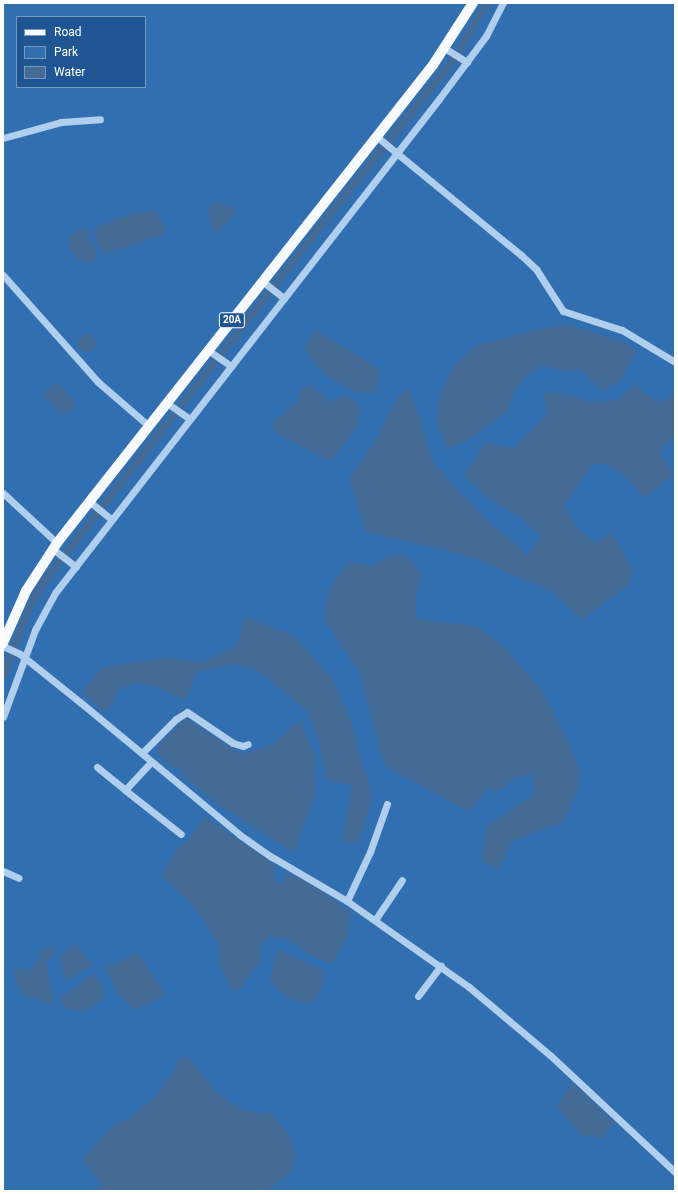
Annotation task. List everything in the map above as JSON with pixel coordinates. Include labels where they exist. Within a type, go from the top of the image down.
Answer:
[{"type":"main road","name":"20A","points":[[5,646],[26,591],[55,546],[93,504],[149,426],[376,136],[449,51],[473,3]]},
{"type":"street","points":[[3,717],[23,657],[46,609],[110,518],[190,419],[228,364],[284,298],[465,60],[486,36],[502,3]]},
{"type":"street","points":[[449,51],[465,60]]},
{"type":"street","points":[[3,138],[61,122],[100,119]]},
{"type":"street","points":[[376,136],[396,151],[536,269],[563,312],[622,330],[675,362]]},
{"type":"street","points":[[3,275],[98,382],[149,426]]},
{"type":"street","points":[[262,282],[284,298]]},
{"type":"street","points":[[208,350],[228,364]]},
{"type":"street","points":[[167,403],[190,419]]},
{"type":"street","points":[[3,493],[76,567]]},
{"type":"street","points":[[93,504],[110,518]]},
{"type":"street","points":[[5,646],[23,657],[142,753],[240,835],[272,857],[347,901],[441,966],[551,1056],[675,1172]]},
{"type":"street","points":[[142,753],[176,718],[187,712],[233,743],[243,746],[248,744]]},
{"type":"street","points":[[125,790],[151,762]]},
{"type":"street","points":[[97,767],[180,834]]},
{"type":"street","points":[[347,901],[370,852],[387,804]]},
{"type":"street","points":[[3,871],[19,878]]},
{"type":"street","points":[[375,920],[402,880]]},
{"type":"street","points":[[418,996],[441,966]]},
{"type":"green space","points":[[3,3],[675,3],[675,1191],[3,1191]]},
{"type":"water","points":[[216,202],[232,207],[236,212],[217,234],[212,230],[208,208]]},
{"type":"water","points":[[156,210],[165,228],[163,235],[104,254],[95,239],[95,228],[126,215]]},
{"type":"water","points":[[86,228],[98,257],[89,263],[76,259],[69,248],[69,237],[77,230]]},
{"type":"water","points":[[569,325],[626,343],[636,351],[621,380],[603,390],[579,370],[562,371],[544,365],[528,374],[516,388],[507,412],[465,442],[447,449],[437,423],[439,396],[454,365],[476,346],[543,328]]},
{"type":"water","points":[[316,330],[380,370],[376,393],[354,392],[327,376],[310,359],[305,347]]},
{"type":"water","points":[[83,334],[91,334],[96,339],[94,350],[91,352],[83,352],[78,347],[78,339]]},
{"type":"water","points":[[56,382],[75,401],[71,411],[63,415],[42,394]]},
{"type":"water","points":[[310,385],[332,402],[345,394],[360,406],[358,425],[331,461],[277,434],[271,424],[298,401],[300,390]]},
{"type":"water","points":[[635,386],[661,403],[675,393],[675,436],[659,450],[673,474],[645,498],[622,474],[605,464],[592,464],[564,506],[579,530],[596,542],[612,532],[632,569],[631,583],[582,620],[551,591],[492,566],[453,552],[366,532],[349,479],[373,444],[397,398],[408,388],[420,418],[431,458],[449,481],[491,524],[515,543],[527,556],[540,536],[522,519],[485,496],[464,475],[486,443],[513,448],[547,415],[543,392],[562,393],[591,402],[617,400]]},
{"type":"water","points":[[393,555],[406,555],[421,573],[416,598],[417,619],[476,626],[503,646],[542,690],[566,737],[580,771],[578,790],[564,821],[513,841],[498,870],[481,860],[487,826],[535,793],[533,774],[515,778],[499,791],[488,788],[469,812],[384,765],[359,671],[324,620],[329,589],[349,562],[373,565]]},
{"type":"water","points":[[245,616],[295,637],[334,681],[353,727],[361,762],[368,778],[372,800],[358,842],[342,842],[352,785],[327,780],[318,738],[308,712],[257,670],[235,664],[197,672],[185,700],[155,687],[137,683],[119,689],[112,705],[105,713],[82,692],[101,668],[163,658],[202,662],[237,645]]},
{"type":"water","points":[[186,718],[241,754],[273,744],[300,720],[315,755],[316,792],[294,853],[217,804],[181,774],[184,769],[179,766],[176,770],[159,756],[158,745]]},
{"type":"water","points":[[206,817],[275,865],[274,881],[283,883],[287,873],[307,881],[350,912],[348,935],[332,964],[310,955],[291,941],[271,935],[260,946],[260,963],[252,971],[241,988],[232,990],[220,965],[218,943],[194,907],[162,876],[176,850],[192,836],[200,822]]},
{"type":"water","points":[[75,944],[92,965],[66,981],[59,958]]},
{"type":"water","points":[[54,946],[55,952],[46,964],[54,1005],[23,995],[16,981],[15,968],[29,971],[37,962],[42,949]]},
{"type":"water","points":[[277,949],[325,972],[322,987],[311,1004],[287,998],[270,982]]},
{"type":"water","points":[[138,952],[165,995],[135,1010],[118,994],[105,965],[115,964]]},
{"type":"water","points":[[94,973],[104,989],[103,999],[84,1012],[66,1008],[60,998]]},
{"type":"water","points":[[189,1057],[219,1095],[241,1109],[260,1114],[271,1112],[291,1138],[296,1156],[291,1172],[267,1191],[95,1191],[103,1186],[82,1159],[112,1126],[130,1117],[154,1098],[172,1074],[179,1060]]},
{"type":"water","points":[[573,1083],[614,1122],[603,1138],[581,1135],[556,1106]]},
{"type":"waterway","points":[[3,676],[26,614],[40,586],[312,236],[455,57],[486,3]]}]
